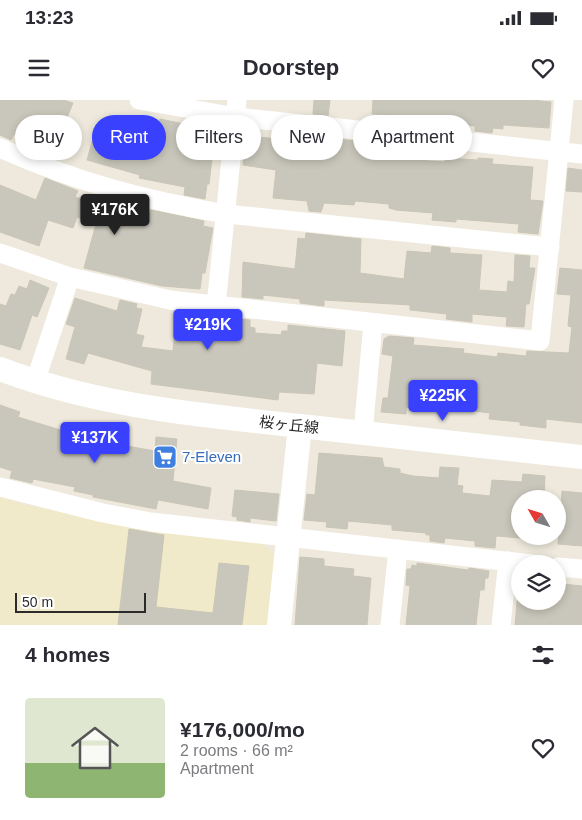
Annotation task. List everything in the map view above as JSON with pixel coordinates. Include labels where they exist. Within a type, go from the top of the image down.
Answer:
[{"type":"street","points":[[139,100],[237,108],[582,154]]},
{"type":"street","points":[[0,253],[70,277],[170,300],[540,342],[564,100]]},
{"type":"street","points":[[216,306],[237,108]]},
{"type":"street","points":[[0,148],[42,168],[133,196],[226,214],[550,247]]},
{"type":"street","points":[[35,382],[70,277]]},
{"type":"street","points":[[363,433],[373,324]]},
{"type":"street","name":"桜ヶ丘線","points":[[0,370],[35,382],[101,399],[150,408],[582,457]]},
{"type":"street","points":[[279,625],[300,426]]},
{"type":"street","points":[[0,488],[113,515],[511,561]]},
{"type":"street","points":[[390,625],[398,549]]},
{"type":"street","points":[[501,625],[508,561]]},
{"type":"street","points":[[566,567],[582,569]]},
{"type":"shaded area","points":[[0,496],[23,504],[144,530],[261,542],[275,555],[267,625],[0,625]]},
{"type":"building","points":[[0,100],[63,100],[73,103],[68,115],[15,115],[15,134],[11,140],[0,135]]},
{"type":"building","points":[[314,100],[330,100],[328,115],[313,114]]},
{"type":"building","points":[[373,100],[532,100],[551,102],[549,128],[503,125],[503,129],[493,128],[492,133],[475,131],[475,126],[472,126],[472,115],[372,114]]},
{"type":"building","points":[[166,120],[176,122],[176,160],[212,160],[205,199],[184,195],[185,187],[139,178],[140,175],[87,160],[92,142],[92,160],[166,160]]},
{"type":"building","points":[[261,137],[271,138],[271,160],[343,160],[343,140],[353,141],[353,160],[445,162],[445,160],[478,160],[478,158],[493,159],[492,164],[533,167],[530,200],[543,201],[538,234],[518,232],[519,224],[456,219],[456,222],[432,220],[433,213],[396,210],[389,208],[389,204],[355,201],[354,205],[324,203],[321,212],[309,211],[307,201],[273,198],[276,170],[243,165],[244,160],[261,160]]},
{"type":"building","points":[[568,168],[582,170],[582,192],[566,191]]},
{"type":"building","points":[[45,178],[78,191],[75,197],[120,210],[119,214],[147,220],[151,210],[204,221],[203,226],[213,228],[205,273],[202,273],[200,289],[162,286],[84,268],[96,224],[77,217],[73,228],[48,220],[39,246],[0,232],[0,185],[36,200]]},
{"type":"building","points":[[306,233],[361,239],[360,273],[404,279],[407,251],[431,253],[432,246],[450,248],[450,253],[482,255],[479,290],[507,292],[508,281],[514,282],[515,255],[530,256],[529,268],[535,268],[529,304],[526,304],[524,327],[506,326],[507,317],[472,314],[472,322],[446,319],[447,314],[410,310],[410,305],[324,300],[324,306],[300,303],[300,299],[263,295],[263,299],[242,297],[243,262],[295,269],[298,238],[305,239]]},
{"type":"building","points":[[560,268],[582,270],[582,423],[546,419],[546,428],[520,425],[520,422],[489,419],[490,413],[434,406],[434,410],[406,407],[406,414],[381,412],[383,398],[388,398],[393,356],[382,354],[384,339],[389,336],[414,338],[413,345],[464,349],[463,353],[497,357],[498,353],[526,356],[527,351],[569,353],[572,327],[568,326],[571,295],[557,294]]},
{"type":"building","points":[[30,280],[49,288],[37,317],[32,315],[20,350],[0,344],[0,304],[6,306],[11,294],[15,295],[19,286],[27,289]]},
{"type":"building","points":[[75,298],[117,311],[120,300],[137,304],[136,308],[142,309],[136,334],[144,336],[141,347],[173,351],[176,314],[250,320],[250,327],[255,328],[255,333],[281,335],[282,331],[288,331],[288,325],[345,331],[342,366],[317,363],[314,394],[279,392],[278,400],[151,384],[152,371],[88,353],[84,364],[66,359],[75,327],[66,324]]},
{"type":"building","points":[[0,405],[20,412],[18,417],[108,442],[109,427],[129,429],[127,446],[155,451],[156,437],[177,439],[173,481],[211,488],[208,509],[158,500],[156,509],[93,497],[93,495],[74,491],[75,487],[33,479],[32,483],[10,478],[12,471],[0,467]]},
{"type":"building","points":[[319,453],[382,458],[384,467],[400,469],[400,473],[413,476],[439,478],[440,467],[459,468],[457,485],[463,486],[462,493],[490,496],[492,480],[522,482],[523,474],[545,476],[544,490],[511,490],[511,537],[496,536],[495,548],[475,546],[475,541],[445,538],[444,543],[430,541],[430,535],[426,535],[426,533],[392,530],[392,525],[348,521],[347,529],[326,527],[327,522],[304,520],[307,494],[315,495]]},
{"type":"building","points":[[235,490],[279,494],[276,521],[250,518],[250,522],[237,520],[237,517],[232,516]]},
{"type":"building","points":[[566,491],[582,493],[582,546],[566,545]]},
{"type":"building","points":[[129,529],[164,535],[156,607],[213,613],[219,563],[249,566],[242,625],[118,625]]},
{"type":"building","points":[[300,557],[324,559],[324,566],[354,569],[353,576],[371,578],[367,625],[295,625]]},
{"type":"building","points":[[417,563],[489,571],[488,578],[485,578],[484,590],[480,590],[476,625],[406,625],[410,586],[406,585],[407,569],[411,569],[412,565],[417,566]]},
{"type":"building","points":[[566,584],[582,586],[582,625],[515,625],[516,610],[566,610]]},
{"type":"place","name":"7-Eleven","points":[[165,457]]}]
